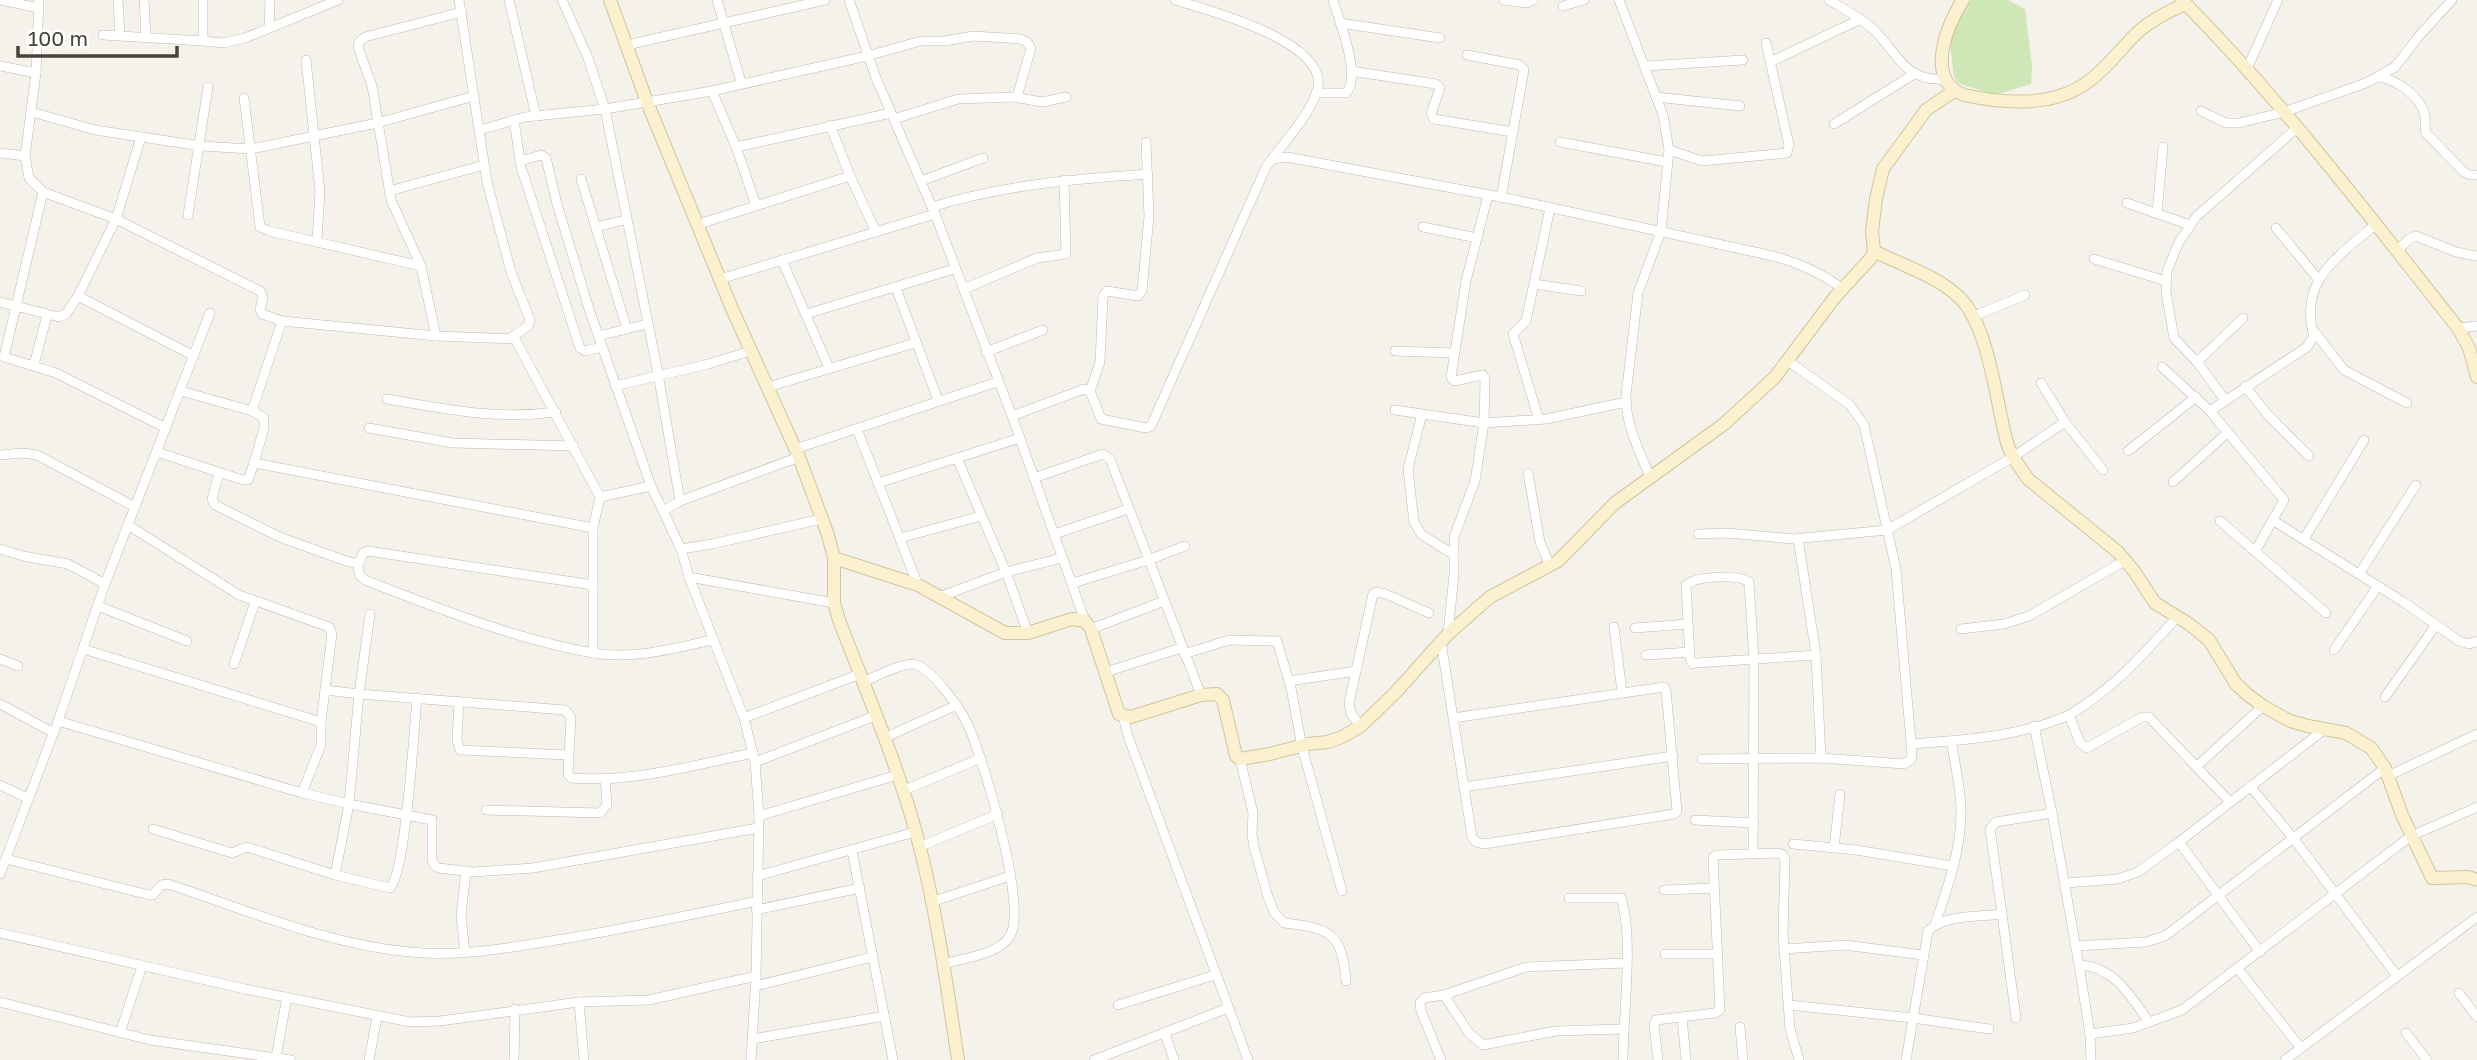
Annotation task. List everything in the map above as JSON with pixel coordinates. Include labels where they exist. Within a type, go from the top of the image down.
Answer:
[{"type":"street","points":[[0,0],[39,4],[36,73],[25,156],[29,178],[43,192],[116,219],[260,291],[263,298],[261,312],[282,321],[436,336],[512,337],[517,340],[600,497],[593,528],[593,653]]},
{"type":"street","points":[[118,0],[120,36]]},
{"type":"street","points":[[144,0],[146,37]]},
{"type":"street","points":[[203,41],[204,0]]},
{"type":"street","points":[[269,28],[270,0]]},
{"type":"street","points":[[103,35],[235,41],[324,3],[338,0]]},
{"type":"street","points":[[459,0],[484,165],[510,272],[530,320],[528,326],[512,337]]},
{"type":"street","points":[[509,0],[536,116]]},
{"type":"street","points":[[562,0],[588,58],[605,109],[647,324],[662,376],[680,501]]},
{"type":"street","points":[[610,0],[647,103],[720,279],[797,453],[834,558],[834,603],[897,775],[919,848],[943,964],[958,1060]]},
{"type":"street","points":[[717,0],[741,82]]},
{"type":"street","points":[[627,45],[825,0]]},
{"type":"street","points":[[849,0],[867,56],[921,181],[1012,415],[1106,673],[1117,711],[1123,716],[1128,736],[1248,1060]]},
{"type":"street","points":[[1146,142],[1149,216],[1142,292],[1138,296],[1107,291],[1103,296],[1100,362],[1090,391],[1101,419],[1146,428],[1151,426],[1266,167],[1307,111],[1318,82],[1316,70],[1310,62],[1285,43],[1243,22],[1175,0]]},
{"type":"street","points":[[1316,93],[1346,93],[1351,88],[1351,71],[1333,0]]},
{"type":"street","points":[[1504,0],[1527,3],[1533,0]]},
{"type":"street","points":[[1563,6],[1584,0]]},
{"type":"street","points":[[1619,0],[1667,129],[1669,150],[1661,231],[1638,293],[1626,402],[1630,429],[1650,477]]},
{"type":"street","points":[[1829,0],[1861,19],[1914,74],[1933,80],[1945,79]]},
{"type":"street","points":[[1963,0],[1946,30],[1943,58],[1945,79],[1954,90],[1976,98],[2016,103],[2052,98],[2091,79],[2147,24],[2184,2],[2298,127],[2458,328],[2469,348],[2477,377]]},
{"type":"street","points":[[2247,69],[2278,0]]},
{"type":"street","points":[[2202,111],[2232,124],[2284,112],[2379,78],[2395,66],[2418,36],[2452,0]]},
{"type":"street","points":[[436,336],[421,266],[388,191],[370,78],[358,47],[361,39],[462,12]]},
{"type":"street","points":[[1770,62],[1861,19]]},
{"type":"street","points":[[1340,23],[1440,38]]},
{"type":"street","points":[[480,130],[536,116],[605,109],[712,91],[921,41],[945,41],[973,36],[1021,39],[1027,42],[1031,48],[1017,97]]},
{"type":"street","points":[[1669,150],[1702,161],[1787,153],[1789,145],[1766,43]]},
{"type":"street","points":[[1467,55],[1523,67],[1524,74],[1501,198]]},
{"type":"street","points":[[306,60],[320,191],[317,241]]},
{"type":"street","points":[[1645,66],[1744,60]]},
{"type":"street","points":[[0,66],[36,73]]},
{"type":"street","points":[[1351,71],[1436,84],[1440,88],[1431,114],[1434,119],[1513,132]]},
{"type":"street","points":[[1834,124],[1914,74]]},
{"type":"street","points":[[2379,78],[2392,80],[2405,89],[2425,115],[2426,134],[2464,172],[2477,175]]},
{"type":"street","points":[[188,215],[201,146],[208,87]]},
{"type":"street","points":[[1240,759],[1342,737],[1361,726],[1445,638],[1502,589],[1550,566],[1573,547],[1615,503],[1724,424],[1775,377],[1874,251],[1872,231],[1883,169],[1926,110],[1954,90]]},
{"type":"street","points":[[712,91],[736,147],[756,205]]},
{"type":"street","points":[[32,112],[95,130],[201,146],[251,149],[377,123],[474,96]]},
{"type":"street","points":[[244,97],[260,227],[421,266]]},
{"type":"street","points":[[736,147],[830,125],[892,116],[958,99],[1017,97],[1036,102],[1066,97]]},
{"type":"street","points":[[1656,97],[1740,106]]},
{"type":"street","points":[[514,120],[520,161],[580,348],[585,351],[602,346]]},
{"type":"street","points":[[830,125],[876,232]]},
{"type":"street","points":[[2225,400],[2197,362],[2174,338],[2169,324],[2166,281],[2170,262],[2190,225],[2298,127]]},
{"type":"street","points":[[0,302],[47,315],[59,317],[66,314],[78,296],[116,219],[141,137]]},
{"type":"street","points":[[1560,142],[1667,162]]},
{"type":"street","points":[[2157,214],[2163,147]]},
{"type":"street","points":[[0,152],[25,156]]},
{"type":"street","points":[[520,161],[545,156],[557,204],[615,386],[651,486],[681,549],[689,577],[744,718],[754,757],[759,817],[756,981],[751,1060]]},
{"type":"street","points":[[1272,159],[1287,157],[1661,231],[1792,261],[1829,278],[1843,289]]},
{"type":"street","points":[[921,181],[983,158]]},
{"type":"street","points":[[388,191],[484,165]]},
{"type":"street","points":[[720,279],[1017,186],[1148,174]]},
{"type":"street","points":[[699,224],[850,176]]},
{"type":"street","points":[[581,179],[627,329]]},
{"type":"street","points":[[964,289],[1037,258],[1066,254],[1064,180]]},
{"type":"street","points":[[43,192],[2,356],[79,383],[166,428]]},
{"type":"street","points":[[1453,718],[1661,686],[1665,688],[1677,807],[1674,814],[1484,844],[1476,842],[1472,836],[1453,718],[1445,638],[1454,537],[1475,481],[1484,423],[1485,377],[1480,375],[1451,380],[1463,293],[1488,195]]},
{"type":"street","points":[[2127,203],[2190,225]]},
{"type":"street","points":[[1539,420],[1513,334],[1526,321],[1550,208]]},
{"type":"street","points":[[596,227],[625,220]]},
{"type":"street","points":[[2210,411],[2245,386],[2300,354],[2312,341],[2314,336],[2309,310],[2318,279],[2330,264],[2376,224]]},
{"type":"street","points":[[1423,226],[1477,238]]},
{"type":"street","points":[[2276,228],[2318,279]]},
{"type":"street","points":[[2397,251],[2416,236],[2477,256]]},
{"type":"street","points":[[1874,251],[1946,287],[1959,297],[1972,317],[1984,348],[2012,457],[2037,488],[2094,530],[2126,560],[2155,603],[2209,640],[2236,684],[2263,706],[2290,721],[2346,733],[2371,748],[2387,772],[2432,878],[2468,877],[2477,880]]},
{"type":"street","points":[[2094,259],[2166,281]]},
{"type":"street","points":[[782,260],[829,368]]},
{"type":"street","points":[[806,314],[954,269]]},
{"type":"street","points":[[1534,284],[1581,291]]},
{"type":"street","points":[[896,288],[938,400]]},
{"type":"street","points":[[1972,317],[2025,295]]},
{"type":"street","points":[[78,296],[194,355]]},
{"type":"street","points":[[210,313],[105,584],[54,733],[2,865],[149,895],[153,895],[161,885],[168,884],[342,941],[409,952],[465,953],[860,888]]},
{"type":"street","points":[[34,365],[47,315]]},
{"type":"street","points":[[2197,362],[2243,318]]},
{"type":"street","points":[[252,411],[282,321]]},
{"type":"street","points":[[598,336],[647,324]]},
{"type":"street","points":[[2458,328],[2477,326]]},
{"type":"street","points":[[2311,327],[2344,370],[2407,403]]},
{"type":"street","points":[[986,352],[1043,330]]},
{"type":"street","points":[[768,387],[915,343]]},
{"type":"street","points":[[615,386],[751,351]]},
{"type":"street","points":[[1395,351],[1454,353]]},
{"type":"street","points":[[1702,759],[1821,758],[1904,764],[1911,760],[1896,569],[1864,425],[1850,405],[1788,361]]},
{"type":"street","points":[[2162,367],[2210,411],[2284,500],[2256,550]]},
{"type":"street","points":[[663,510],[857,429],[998,382]]},
{"type":"street","points":[[2042,383],[2065,422],[2103,470]]},
{"type":"street","points":[[2245,386],[2268,415],[2309,456]]},
{"type":"street","points":[[1012,415],[1080,389],[1090,391]]},
{"type":"street","points":[[157,452],[248,480],[265,423],[264,418],[252,411],[181,391]]},
{"type":"street","points":[[2128,451],[2196,397]]},
{"type":"street","points":[[387,399],[485,415],[529,416],[556,412]]},
{"type":"street","points":[[1395,410],[1484,423],[1539,420],[1626,402]]},
{"type":"street","points":[[1422,414],[1408,469],[1414,522],[1421,534],[1454,555]]},
{"type":"street","points":[[1698,534],[1727,533],[1798,538],[1887,530],[2012,457],[2065,422]]},
{"type":"street","points":[[369,428],[453,443],[574,446]]},
{"type":"street","points":[[857,429],[918,585]]},
{"type":"street","points":[[2174,482],[2227,433]]},
{"type":"street","points":[[878,483],[1020,438]]},
{"type":"street","points":[[2304,539],[2364,440]]},
{"type":"street","points":[[1034,478],[1103,454],[1110,459],[1201,695]]},
{"type":"street","points":[[0,455],[37,455],[135,507]]},
{"type":"street","points":[[957,458],[1006,572],[1028,633]]},
{"type":"street","points":[[254,463],[593,528]]},
{"type":"street","points":[[219,473],[212,499],[215,505],[300,545],[357,564]]},
{"type":"street","points":[[1528,473],[1540,542],[1550,566]]},
{"type":"street","points":[[2359,574],[2416,485]]},
{"type":"street","points":[[600,497],[651,486]]},
{"type":"street","points":[[1055,534],[1128,509]]},
{"type":"street","points":[[900,538],[981,516]]},
{"type":"street","points":[[681,549],[696,548],[821,519]]},
{"type":"street","points":[[2220,521],[2326,613]]},
{"type":"street","points":[[2274,521],[2464,644],[2477,641]]},
{"type":"street","points":[[128,525],[217,582],[255,601],[331,629],[321,745],[302,793]]},
{"type":"street","points":[[1798,538],[1816,654],[1821,758]]},
{"type":"street","points":[[1073,583],[1185,546]]},
{"type":"street","points":[[0,549],[68,564],[105,584]]},
{"type":"street","points":[[593,585],[368,551],[363,553],[357,564],[360,576],[367,581],[481,624],[566,648],[613,657],[636,656],[713,640]]},
{"type":"street","points":[[834,558],[918,585],[1005,633],[1028,633],[1072,619],[1088,625],[1164,601]]},
{"type":"street","points":[[942,596],[1006,572],[1062,558]]},
{"type":"street","points":[[1961,629],[2004,624],[2029,616],[2126,560]]},
{"type":"street","points":[[689,577],[834,603]]},
{"type":"street","points":[[1754,854],[1754,659],[1750,586],[1747,580],[1713,577],[1688,583],[1685,588],[1693,664],[1754,659],[1816,654]]},
{"type":"street","points":[[2334,650],[2378,586]]},
{"type":"street","points":[[1361,726],[1349,709],[1373,594],[1386,594],[1429,613]]},
{"type":"street","points":[[234,664],[255,601]]},
{"type":"street","points":[[98,606],[187,641]]},
{"type":"street","points":[[335,875],[349,804],[359,694],[370,614]]},
{"type":"street","points":[[1911,744],[1971,740],[2069,715],[2094,701],[2117,682],[2176,617]]},
{"type":"street","points":[[1634,628],[1688,624]]},
{"type":"street","points":[[2385,697],[2436,625]]},
{"type":"street","points":[[1614,627],[1622,692]]},
{"type":"street","points":[[1106,673],[1228,640],[1274,640],[1279,646],[1289,681],[1302,747],[1342,891]]},
{"type":"street","points":[[83,649],[321,722]]},
{"type":"street","points":[[1646,655],[1690,652]]},
{"type":"street","points":[[0,659],[18,666]]},
{"type":"street","points":[[744,718],[904,664],[915,664],[940,685],[957,705],[981,758],[998,814],[1010,876],[1014,922],[1007,940],[992,950],[943,964]]},
{"type":"street","points":[[1289,681],[1356,671]]},
{"type":"street","points":[[325,690],[565,710],[571,716],[568,755],[568,774],[571,778],[605,778],[660,772],[754,757],[876,716]]},
{"type":"street","points":[[1123,716],[1138,716],[1201,695],[1217,694],[1223,700],[1253,813],[1252,840],[1274,912],[1284,923],[1315,927],[1334,939],[1344,958],[1346,981]]},
{"type":"street","points":[[153,829],[232,853],[247,847],[335,875],[385,888],[392,886],[396,879],[407,815],[417,698]]},
{"type":"street","points":[[459,701],[457,740],[460,750],[568,755]]},
{"type":"street","points":[[0,704],[54,733]]},
{"type":"street","points":[[884,738],[957,705]]},
{"type":"street","points":[[2197,766],[2263,706]]},
{"type":"street","points":[[2069,715],[2080,743],[2087,748],[2143,717],[2149,717],[2230,802]]},
{"type":"street","points":[[58,721],[302,793],[429,819],[433,822],[432,860],[435,866],[466,871],[501,871],[586,860],[758,828]]},
{"type":"street","points":[[2034,726],[2079,965],[2090,1034],[2091,1060]]},
{"type":"street","points":[[2065,883],[2129,876],[2179,842],[2326,728]]},
{"type":"street","points":[[2075,946],[2155,940],[2165,936],[2387,772],[2476,735]]},
{"type":"street","points":[[1906,1060],[1927,935],[1935,925],[1959,837],[1961,810],[1951,741]]},
{"type":"street","points":[[1464,787],[1672,756]]},
{"type":"street","points":[[902,791],[981,758]]},
{"type":"street","points":[[759,817],[897,775]]},
{"type":"street","points":[[486,810],[600,813],[607,805],[605,778]]},
{"type":"street","points":[[0,785],[29,799]]},
{"type":"street","points":[[2250,786],[2336,893],[2397,976]]},
{"type":"street","points":[[1834,848],[1840,794]]},
{"type":"street","points":[[2090,1034],[2133,1028],[2182,1010],[2412,836],[2477,807]]},
{"type":"street","points":[[2016,1018],[1990,829],[1996,822],[2052,813]]},
{"type":"street","points":[[919,848],[998,814]]},
{"type":"street","points":[[1695,820],[1754,823]]},
{"type":"street","points":[[757,876],[915,832]]},
{"type":"street","points":[[2179,842],[2260,952]]},
{"type":"street","points":[[1793,844],[1953,866]]},
{"type":"street","points":[[852,851],[892,1060]]},
{"type":"street","points":[[1658,1060],[1655,1021],[1715,1013],[1720,1010],[1713,857],[1779,853],[1784,856],[1784,949],[1790,1029],[1799,1060]]},
{"type":"street","points":[[465,953],[461,915],[466,871]]},
{"type":"street","points":[[931,902],[1010,876]]},
{"type":"street","points":[[1664,890],[1714,888]]},
{"type":"street","points":[[1569,898],[1621,898],[1625,911],[1626,963],[1623,1060]]},
{"type":"street","points":[[1935,925],[1951,920],[2002,914]]},
{"type":"street","points":[[2285,1060],[2477,917]]},
{"type":"street","points":[[0,933],[402,1022],[421,1022],[579,1002],[649,1000],[872,957]]},
{"type":"street","points":[[1784,949],[1844,945],[1923,955]]},
{"type":"street","points":[[1665,954],[1718,954]]},
{"type":"street","points":[[1441,1060],[1421,1011],[1420,1003],[1427,997],[1444,995],[1526,967],[1626,963]]},
{"type":"street","points":[[2079,965],[2093,967],[2116,979],[2149,1022]]},
{"type":"street","points":[[120,1033],[142,966]]},
{"type":"street","points":[[2238,969],[2301,1048]]},
{"type":"street","points":[[1118,1006],[1215,975]]},
{"type":"street","points":[[2459,993],[2477,1017]]},
{"type":"street","points":[[1444,995],[1469,1034],[1483,1045],[1556,1031],[1623,1029]]},
{"type":"street","points":[[276,1057],[287,997]]},
{"type":"street","points":[[0,1002],[150,1040],[291,1060]]},
{"type":"street","points":[[579,1002],[584,1060]]},
{"type":"street","points":[[1789,1005],[1989,1029]]},
{"type":"street","points":[[1094,1060],[1228,1008]]},
{"type":"street","points":[[514,1060],[515,1009]]},
{"type":"street","points":[[753,1038],[884,1016]]},
{"type":"street","points":[[369,1060],[377,1017]]},
{"type":"street","points":[[1682,1018],[1686,1060]]},
{"type":"street","points":[[1740,1027],[1743,1060]]},
{"type":"street","points":[[2406,1033],[2427,1060]]},
{"type":"street","points":[[1166,1034],[1174,1060]]},
{"type":"green space","points":[[1971,0],[2008,0],[2025,9],[2032,65],[2031,84],[1995,95],[1958,83],[1954,77],[1950,43],[1956,23]]}]
